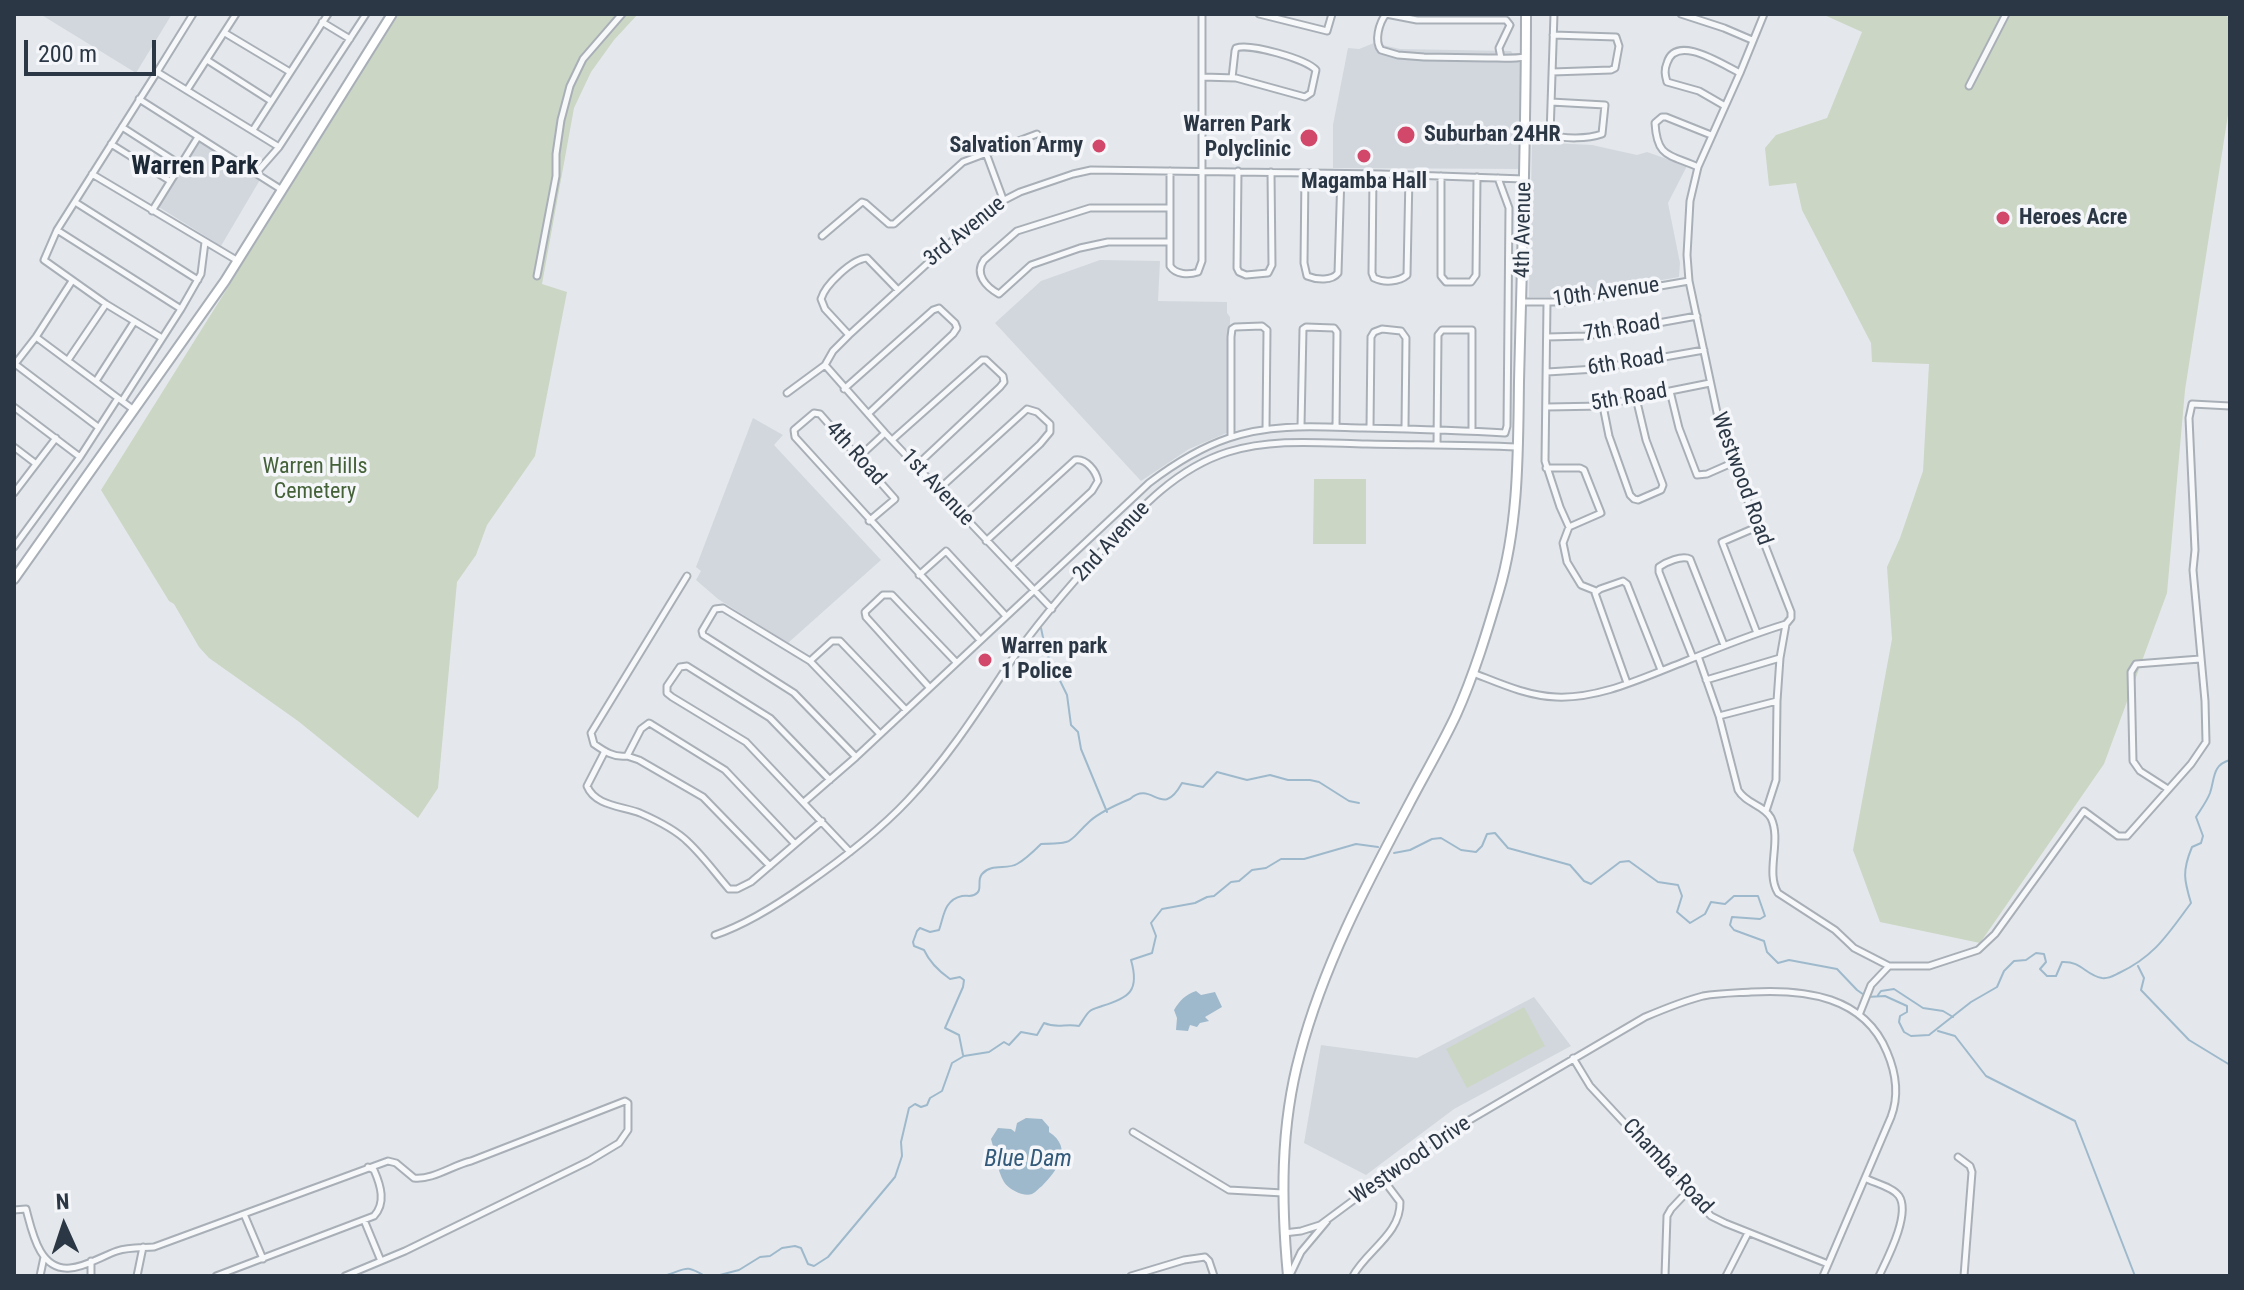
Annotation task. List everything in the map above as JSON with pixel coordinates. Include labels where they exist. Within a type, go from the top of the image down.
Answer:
[{"type":"street","points":[[162,338],[106,304],[44,260],[57,230],[193,14]]},
{"type":"street","points":[[187,90],[236,14]]},
{"type":"street","points":[[253,130],[328,14]]},
{"type":"street","points":[[257,172],[279,147],[366,14]]},
{"type":"street","points":[[14,579],[238,261],[392,14]]},
{"type":"street","points":[[537,276],[556,176],[561,120],[570,86],[583,59],[622,14]]},
{"type":"street","points":[[1170,171],[1169,261],[1173,271],[1178,273],[1198,272],[1202,261],[1202,14]]},
{"type":"street","points":[[1259,14],[1327,31],[1332,14]]},
{"type":"street","points":[[1501,58],[1499,48],[1510,25],[1506,20],[1417,20],[1386,14],[1382,19],[1377,42],[1381,50],[1398,55],[1501,58],[1525,57]]},
{"type":"street","name":"4th Avenue","points":[[1284,1233],[1284,1151],[1294,1077],[1324,978],[1365,888],[1446,735],[1472,673],[1503,576],[1519,447],[1526,14]]},
{"type":"street","points":[[1551,102],[1605,105],[1600,136],[1550,135],[1553,35],[1554,14]]},
{"type":"street","points":[[1681,14],[1752,40]]},
{"type":"street","name":"Westwood Road","points":[[1764,14],[1698,167],[1690,201],[1687,255],[1689,281],[1719,422],[1791,612],[1780,658],[1776,780],[1766,811]]},
{"type":"street","points":[[1969,86],[2006,14]]},
{"type":"street","points":[[322,22],[350,39]]},
{"type":"street","points":[[225,33],[290,72]]},
{"type":"street","points":[[1552,72],[1611,70],[1615,68],[1619,46],[1616,37],[1553,35]]},
{"type":"street","points":[[1203,77],[1232,78],[1305,97],[1311,93],[1316,70],[1305,62],[1247,45],[1236,48],[1232,78]]},
{"type":"street","points":[[1725,106],[1699,91],[1667,82],[1665,72],[1670,54],[1683,50],[1695,52],[1740,73]]},
{"type":"street","points":[[207,60],[271,101]]},
{"type":"street","points":[[157,72],[279,147]]},
{"type":"street","points":[[139,99],[282,190]]},
{"type":"street","points":[[1698,167],[1660,149],[1655,123],[1666,117],[1711,135]]},
{"type":"street","points":[[122,127],[181,165]]},
{"type":"street","points":[[822,236],[862,202],[889,224],[894,224],[955,168],[973,157],[1037,134]]},
{"type":"street","points":[[152,211],[198,137]]},
{"type":"street","points":[[111,144],[170,181]]},
{"type":"street","points":[[986,153],[1003,199]]},
{"type":"street","name":"3rd Avenue","points":[[787,393],[825,365],[833,351],[849,335],[975,219],[1003,199],[1087,171],[1238,171],[1525,179]]},
{"type":"street","points":[[1238,171],[1237,268],[1246,275],[1268,273],[1272,265],[1271,172]]},
{"type":"street","points":[[1305,173],[1304,263],[1307,276],[1315,278],[1334,277],[1339,270],[1341,174]]},
{"type":"street","points":[[92,174],[238,261]]},
{"type":"street","points":[[1373,174],[1372,273],[1374,278],[1387,281],[1399,280],[1407,275],[1409,175]]},
{"type":"street","points":[[1441,176],[1441,276],[1446,282],[1453,283],[1471,282],[1476,275],[1477,177]]},
{"type":"street","points":[[1498,178],[1509,208],[1505,446]]},
{"type":"street","points":[[75,202],[198,280]]},
{"type":"street","points":[[1169,242],[1108,242],[1080,248],[1031,265],[999,294],[986,284],[979,271],[984,260],[1023,229],[1090,208],[1170,208]]},
{"type":"street","points":[[57,230],[181,309]]},
{"type":"street","points":[[14,547],[181,309],[198,280],[205,242]]},
{"type":"street","points":[[849,335],[825,309],[821,299],[823,292],[852,263],[867,258],[898,290]]},
{"type":"street","points":[[72,281],[36,337],[14,364],[98,427]]},
{"type":"street","name":"10th Avenue","points":[[1522,302],[1568,302],[1689,281]]},
{"type":"street","points":[[1547,302],[1544,451],[1546,468],[1569,527],[1563,543],[1567,562],[1581,585],[1596,591],[1619,581],[1626,582],[1661,670]]},
{"type":"street","points":[[68,360],[106,304]]},
{"type":"street","points":[[844,389],[933,310],[939,308],[955,323],[957,328],[953,334],[868,414]]},
{"type":"street","name":"7th Road","points":[[1547,337],[1586,336],[1697,316]]},
{"type":"street","points":[[96,381],[134,322]]},
{"type":"street","points":[[1231,437],[1231,337],[1235,327],[1262,326],[1267,330],[1266,429]]},
{"type":"street","points":[[1301,426],[1303,329],[1306,327],[1334,328],[1337,331],[1336,427]]},
{"type":"street","points":[[1370,428],[1371,337],[1382,329],[1401,331],[1406,338],[1405,427]]},
{"type":"street","points":[[1437,445],[1438,335],[1442,330],[1472,330],[1472,431]]},
{"type":"street","points":[[36,337],[134,410]]},
{"type":"street","name":"6th Road","points":[[1547,372],[1596,369],[1705,350]]},
{"type":"street","points":[[892,440],[982,360],[986,360],[1003,376],[1004,382],[1000,387],[916,466]]},
{"type":"street","name":"1st Avenue","points":[[825,365],[844,389],[1052,609]]},
{"type":"street","name":"5th Road","points":[[1547,407],[1603,406],[1710,383]]},
{"type":"street","points":[[1670,391],[1679,428],[1697,475],[1733,463]]},
{"type":"street","points":[[1603,406],[1630,495],[1638,500],[1661,490],[1663,485],[1646,440],[1636,398]]},
{"type":"street","points":[[1724,645],[1690,559],[1684,557],[1659,567],[1719,716],[1738,790],[1744,799],[1766,811],[1773,826],[1775,891],[1835,930],[1854,948],[1889,966],[1929,966],[1978,950],[1995,934],[2084,811],[2118,836],[2127,836],[2191,764],[2206,742],[2193,570],[2195,550],[2189,418],[2192,404],[2230,406]]},
{"type":"street","points":[[14,407],[80,457]]},
{"type":"street","points":[[938,490],[1027,409],[1037,412],[1050,424],[1050,432],[1040,444],[963,516]]},
{"type":"street","name":"4th Road","points":[[814,413],[820,414],[859,457],[895,499],[869,521],[795,437],[794,430],[814,413]]},
{"type":"street","points":[[804,802],[1165,471],[1199,450],[1231,437],[1266,429],[1301,426],[1405,427],[1505,433]]},
{"type":"street","points":[[1286,428],[1287,442]]},
{"type":"street","points":[[859,457],[885,433]]},
{"type":"street","points":[[15,490],[56,438]]},
{"type":"street","name":"2nd Avenue","points":[[715,935],[781,902],[850,852],[901,807],[964,733],[1030,635],[1114,537],[1183,473],[1225,453],[1266,443],[1519,447]]},
{"type":"street","points":[[14,447],[35,463]]},
{"type":"street","points":[[986,541],[1075,460],[1084,461],[1097,474],[1098,481],[1092,491],[1011,566]]},
{"type":"street","points":[[1546,468],[1580,468],[1587,474],[1601,513],[1569,527]]},
{"type":"street","points":[[869,521],[980,641]]},
{"type":"street","points":[[1105,526],[1114,537]]},
{"type":"street","points":[[1757,527],[1722,542],[1757,633]]},
{"type":"street","points":[[919,575],[946,551],[1006,616]]},
{"type":"street","points":[[687,576],[593,729],[594,744],[616,756],[627,756],[703,797],[770,866]]},
{"type":"street","points":[[1596,591],[1627,683]]},
{"type":"street","points":[[930,688],[866,617],[866,609],[883,595],[892,595],[956,662]]},
{"type":"street","points":[[856,757],[794,693],[703,635],[702,631],[715,609],[723,608],[810,661],[880,734]]},
{"type":"street","points":[[1472,673],[1524,691],[1556,697],[1587,694],[1627,683],[1786,624]]},
{"type":"street","points":[[810,661],[832,641],[840,641],[906,710]]},
{"type":"street","points":[[1706,680],[1780,658]]},
{"type":"street","points":[[2168,789],[2140,771],[2133,761],[2131,672],[2136,664],[2200,659]]},
{"type":"street","points":[[830,780],[770,718],[687,666],[680,667],[667,686],[667,693],[746,742],[850,852]]},
{"type":"street","points":[[1719,716],[1777,701]]},
{"type":"street","points":[[627,756],[641,729],[651,724],[725,770],[795,844]]},
{"type":"street","points":[[605,751],[587,786],[590,794],[603,802],[638,812],[674,832],[688,842],[729,889],[737,889],[751,882],[822,821]]},
{"type":"street","points":[[1823,1276],[1893,1112],[1896,1091],[1887,1050],[1874,1029],[1859,1015],[1866,993],[1889,966]]},
{"type":"street","name":"Westwood Drive","points":[[1284,1233],[1314,1228],[1432,1142],[1645,1017],[1681,1002],[1718,994],[1802,992],[1827,998],[1859,1015]]},
{"type":"street","name":"Chamba Road","points":[[1573,1058],[1590,1086],[1715,1219],[1828,1264]]},
{"type":"street","points":[[14,1210],[26,1209],[36,1244],[44,1257],[51,1264],[71,1268],[131,1248],[154,1247],[388,1161],[396,1163],[414,1178],[429,1177],[625,1101],[628,1103],[628,1130],[619,1143],[589,1161],[345,1276]]},
{"type":"street","points":[[1133,1132],[1229,1190],[1283,1193]]},
{"type":"street","points":[[1958,1157],[1970,1166],[1972,1172],[1964,1276]]},
{"type":"street","points":[[216,1276],[374,1216],[381,1205],[381,1192],[374,1170],[368,1167]]},
{"type":"street","points":[[1353,1276],[1394,1226],[1400,1209],[1397,1196],[1382,1178]]},
{"type":"street","points":[[1865,1178],[1891,1189],[1901,1199],[1899,1231],[1879,1276]]},
{"type":"street","points":[[1665,1276],[1667,1216],[1687,1192]]},
{"type":"street","points":[[244,1214],[263,1259]]},
{"type":"street","points":[[364,1220],[381,1261]]},
{"type":"street","points":[[1288,1276],[1301,1252],[1327,1220]]},
{"type":"street","points":[[1284,1233],[1288,1276]]},
{"type":"street","points":[[1726,1276],[1748,1233]]},
{"type":"street","points":[[137,1276],[143,1247]]},
{"type":"street","points":[[40,1276],[44,1257]]},
{"type":"street","points":[[1131,1276],[1201,1257],[1207,1258],[1214,1276]]},
{"type":"street","points":[[91,1261],[91,1276]]},
{"type":"shaded area","points":[[40,14],[172,14],[136,73]]},
{"type":"shaded area","points":[[1374,43],[1400,49],[1511,51],[1518,62],[1523,63],[1523,169],[1333,168],[1333,125],[1348,48],[1359,49]]},
{"type":"shaded area","points":[[198,134],[264,173],[221,246],[154,204]]},
{"type":"shaded area","points":[[1532,142],[1592,145],[1637,155],[1647,152],[1687,166],[1668,203],[1680,263],[1679,277],[1568,297],[1529,297]]},
{"type":"shaded area","points":[[1100,260],[1160,261],[1158,301],[1227,302],[1230,317],[1229,432],[1189,449],[1141,481],[995,323],[1041,281]]},
{"type":"shaded area","points":[[753,418],[783,435],[774,445],[881,560],[788,643],[718,599],[696,580],[701,571],[696,567]]},
{"type":"shaded area","points":[[1534,997],[1571,1046],[1454,1109],[1366,1175],[1304,1143],[1321,1045],[1417,1058]]},
{"type":"green space","name":"Warren Hills Cemetery","points":[[399,14],[638,14],[591,72],[574,108],[542,284],[567,292],[535,456],[487,525],[476,555],[457,582],[438,788],[418,818],[298,721],[209,658],[169,601],[101,490]]},
{"type":"green space","points":[[1822,14],[2224,14],[2230,19],[2230,102],[2185,390],[2167,593],[2104,764],[1980,943],[1880,922],[1853,850],[1892,639],[1887,567],[1923,471],[1929,364],[1872,362],[1871,343],[1802,210],[1796,183],[1769,186],[1765,148],[1776,135],[1827,118],[1862,32]]},
{"type":"green space","points":[[1314,479],[1366,479],[1366,544],[1313,544]]},
{"type":"green space","points":[[1524,1007],[1545,1046],[1467,1088],[1446,1049]]},
{"type":"water","points":[[1196,991],[1201,995],[1215,992],[1222,1007],[1205,1017],[1209,1021],[1197,1027],[1190,1025],[1188,1031],[1176,1030],[1174,1010],[1183,998]]},
{"type":"water","name":"Blue Dam","points":[[1026,1118],[1042,1119],[1061,1145],[1062,1152],[1053,1173],[1029,1195],[1009,1188],[1004,1182],[991,1139],[998,1128],[1015,1132],[1017,1123]]},
{"type":"waterway","points":[[1041,628],[1046,652],[1067,695],[1071,725],[1078,732],[1081,749],[1107,812]]},
{"type":"waterway","points":[[1394,853],[1441,838],[1461,850],[1476,852],[1487,834],[1495,833],[1508,848],[1570,865],[1584,881],[1591,884],[1620,862],[1629,861],[1658,882],[1678,885],[1682,896],[1677,912],[1690,923],[1705,914],[1711,902],[1725,904],[1734,896],[1758,896],[1765,916],[1760,919],[1732,917],[1730,925],[1734,930],[1764,941],[1767,952],[1778,963],[1789,960],[1837,969],[1867,997],[1885,996],[1907,1006],[1907,1012],[1900,1016],[1899,1022],[1904,1032],[1911,1036],[1929,1035],[1971,1002],[1997,987],[2004,971],[2014,961],[2026,960],[2036,953],[2044,954],[2046,962],[2040,969],[2047,976],[2056,976],[2062,962],[2069,962],[2096,976],[2107,978],[2152,952],[2191,903],[2185,869],[2192,847],[2201,843],[2203,836],[2196,817],[2209,796],[2217,769],[2230,760]]},
{"type":"waterway","points":[[963,1055],[959,1035],[945,1028],[964,980],[960,977],[950,979],[913,942],[920,928],[930,932],[939,930],[952,901],[977,893],[980,877],[986,871],[1017,864],[1041,844],[1070,840],[1099,814],[1138,794],[1168,799],[1182,783],[1203,787],[1217,772],[1247,780],[1270,775],[1288,780],[1310,780],[1319,782],[1349,801],[1359,803]]},
{"type":"waterway","points":[[716,1276],[739,1270],[782,1248],[801,1248],[808,1264],[814,1266],[828,1257],[895,1177],[902,1156],[901,1142],[909,1108],[915,1104],[921,1107],[927,1105],[930,1098],[942,1091],[952,1063],[964,1056],[989,1052],[1004,1042],[1009,1045],[1021,1032],[1037,1035],[1044,1023],[1079,1026],[1091,1010],[1125,996],[1133,986],[1131,960],[1152,953],[1156,936],[1151,923],[1162,909],[1214,896],[1252,870],[1266,868],[1281,859],[1304,859],[1356,844],[1378,847]]},
{"type":"waterway","points":[[2138,966],[2144,978],[2141,990],[2189,1040],[2230,1065]]},
{"type":"waterway","points":[[1878,995],[1881,991],[1894,989],[1923,1008],[1943,1011],[1953,1017]]},
{"type":"waterway","points":[[1938,1031],[1955,1036],[1986,1076],[2075,1121],[2135,1276]]},
{"type":"waterway","points":[[646,1276],[667,1275],[686,1269],[705,1276]]},
{"type":"place","name":"Suburban 24HR","points":[[1406,135]]},
{"type":"place","name":"Warren Park Polyclinic","points":[[1309,138]]},
{"type":"place","name":"Salvation Army","points":[[1099,146]]},
{"type":"place","name":"Magamba Hall","points":[[1364,156]]},
{"type":"place","name":"Heroes Acre","points":[[2003,218]]},
{"type":"place","name":"Warren park 1 Police","points":[[985,660]]},
{"type":"district","name":"Warren Park","points":[[195,167]]}]
